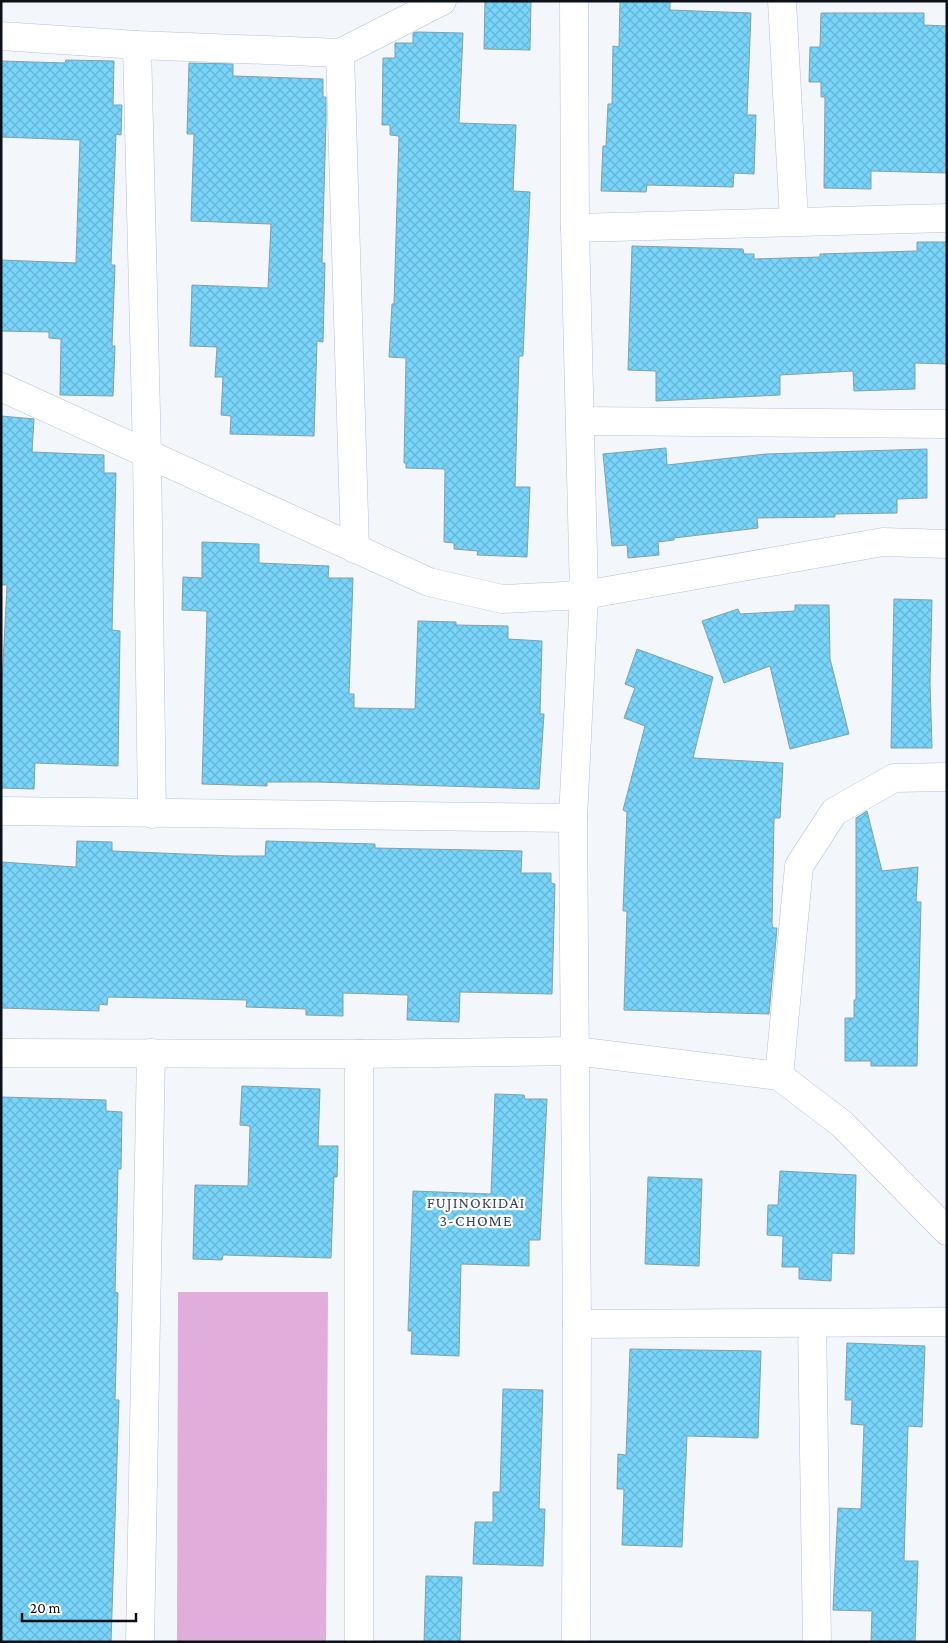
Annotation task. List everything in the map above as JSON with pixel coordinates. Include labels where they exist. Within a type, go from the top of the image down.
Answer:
[{"type":"street","points":[[1,36],[136,45],[340,53],[442,1]]},
{"type":"street","points":[[574,1],[575,228],[584,594],[573,818],[577,1324],[576,1642]]},
{"type":"street","points":[[782,1],[794,221]]},
{"type":"street","points":[[136,45],[147,454],[152,814]]},
{"type":"street","points":[[340,53],[355,549]]},
{"type":"street","points":[[575,228],[947,218]]},
{"type":"street","points":[[1,387],[429,582],[502,599],[584,594],[883,542],[947,544]]},
{"type":"street","points":[[580,421],[947,424]]},
{"type":"street","points":[[779,1076],[799,866],[834,812],[894,778],[947,777]]},
{"type":"street","points":[[1,811],[573,818]]},
{"type":"street","points":[[1,1053],[359,1054],[576,1051],[779,1076],[842,1124],[947,1231]]},
{"type":"street","points":[[140,1642],[152,1053]]},
{"type":"street","points":[[359,1054],[359,1642]]},
{"type":"street","points":[[577,1324],[947,1322]]},
{"type":"street","points":[[812,1323],[817,1642]]},
{"type":"shaded area","points":[[178,1292],[328,1292],[326,1642],[177,1642]]},
{"type":"building","points":[[485,1],[531,2],[530,50],[484,49]]},
{"type":"building","points":[[620,1],[670,1],[670,10],[751,13],[747,115],[756,115],[754,174],[734,173],[733,187],[647,185],[646,192],[601,191],[603,146],[606,146],[608,104],[612,104],[613,46],[619,47]]},
{"type":"building","points":[[821,13],[924,13],[924,25],[946,26],[947,173],[871,171],[871,189],[824,188],[825,97],[821,97],[821,82],[809,82],[810,47],[820,47]]},
{"type":"building","points":[[413,33],[463,33],[459,123],[516,125],[513,191],[530,192],[523,356],[519,356],[515,487],[530,487],[527,557],[477,555],[478,551],[454,549],[454,543],[444,542],[445,469],[406,468],[406,463],[404,463],[406,358],[389,357],[392,304],[394,304],[399,136],[390,135],[390,125],[382,125],[383,58],[395,58],[395,43],[413,43]]},
{"type":"building","points":[[66,60],[114,61],[113,105],[122,105],[121,135],[116,134],[111,265],[115,265],[112,346],[115,346],[113,396],[60,395],[61,339],[49,338],[49,332],[1,331],[1,260],[76,263],[80,140],[1,137],[1,61],[65,63]]},
{"type":"building","points":[[189,63],[233,64],[233,76],[323,79],[323,97],[326,97],[326,121],[322,263],[325,263],[323,342],[317,341],[314,436],[230,434],[231,416],[221,415],[223,377],[215,377],[217,347],[190,346],[192,285],[268,288],[271,224],[191,221],[194,134],[187,134]]},
{"type":"building","points":[[917,242],[947,242],[947,364],[915,363],[915,389],[854,391],[853,371],[780,375],[780,395],[656,401],[656,371],[628,370],[632,246],[743,249],[744,254],[754,254],[754,259],[820,257],[820,254],[917,251]]},
{"type":"building","points":[[1,416],[34,419],[32,452],[104,455],[104,473],[116,473],[112,630],[120,631],[118,766],[35,763],[34,789],[1,788],[1,703],[7,585],[1,585]]},
{"type":"building","points":[[666,448],[667,465],[766,454],[927,449],[927,498],[897,499],[897,513],[835,514],[835,517],[757,518],[758,528],[674,538],[674,540],[658,542],[659,555],[628,558],[627,545],[612,546],[603,454]]},
{"type":"building","points":[[202,542],[259,544],[259,563],[329,566],[328,578],[353,578],[349,694],[354,694],[354,708],[415,709],[418,621],[456,622],[456,625],[508,626],[508,639],[542,641],[540,714],[544,714],[539,789],[317,782],[267,782],[267,786],[202,784],[207,611],[182,610],[183,577],[202,578]]},
{"type":"building","points":[[894,599],[932,600],[930,683],[932,748],[891,748]]},
{"type":"building","points":[[795,605],[829,605],[830,659],[849,734],[790,749],[770,666],[724,683],[702,621],[738,609],[740,614],[795,611]]},
{"type":"building","points":[[637,649],[713,677],[693,758],[783,763],[780,818],[774,818],[772,924],[773,928],[777,928],[769,1014],[624,1010],[627,911],[623,911],[627,812],[623,810],[645,726],[624,718],[635,688],[625,684]]},
{"type":"building","points":[[867,811],[882,871],[918,867],[916,902],[921,902],[917,1066],[871,1066],[871,1061],[845,1061],[845,1018],[854,1018],[854,1000],[856,1000],[856,818]]},
{"type":"building","points":[[77,841],[112,842],[112,851],[233,856],[265,856],[266,841],[375,844],[375,848],[522,851],[521,873],[551,873],[551,883],[555,884],[552,994],[460,992],[459,1022],[407,1020],[408,995],[343,993],[343,1016],[306,1015],[306,1009],[246,1007],[247,1000],[108,997],[107,1005],[99,1004],[99,1011],[1,1008],[1,862],[76,867]]},
{"type":"building","points":[[242,1086],[320,1089],[318,1146],[338,1146],[337,1177],[334,1177],[331,1258],[223,1255],[222,1260],[193,1259],[195,1185],[248,1186],[250,1126],[240,1125]]},
{"type":"building","points":[[495,1094],[524,1095],[525,1099],[547,1099],[540,1240],[529,1240],[529,1266],[461,1264],[459,1356],[411,1354],[412,1331],[408,1331],[413,1191],[491,1194]]},
{"type":"building","points":[[1,1097],[106,1100],[106,1111],[122,1112],[121,1169],[118,1169],[115,1292],[118,1293],[115,1400],[119,1400],[111,1642],[1,1642]]},
{"type":"building","points":[[780,1171],[856,1175],[854,1254],[832,1253],[831,1281],[799,1279],[799,1267],[782,1267],[783,1236],[767,1235],[768,1205],[778,1205]]},
{"type":"building","points":[[648,1177],[702,1179],[699,1266],[645,1264]]},
{"type":"building","points":[[847,1343],[925,1346],[922,1427],[908,1426],[904,1561],[918,1561],[915,1642],[871,1642],[872,1611],[833,1610],[838,1508],[861,1509],[864,1425],[851,1424],[852,1400],[845,1400]]},
{"type":"building","points":[[630,1349],[761,1351],[758,1438],[687,1436],[682,1547],[622,1545],[624,1489],[617,1489],[618,1454],[626,1455]]},
{"type":"building","points":[[503,1389],[543,1390],[539,1509],[545,1509],[543,1566],[473,1564],[475,1522],[493,1522],[493,1492],[500,1492]]},
{"type":"building","points":[[426,1576],[462,1577],[460,1642],[424,1642]]},
{"type":"district","name":"FUJINOKIDAI 3-CHOME","points":[[476,1211]]}]
